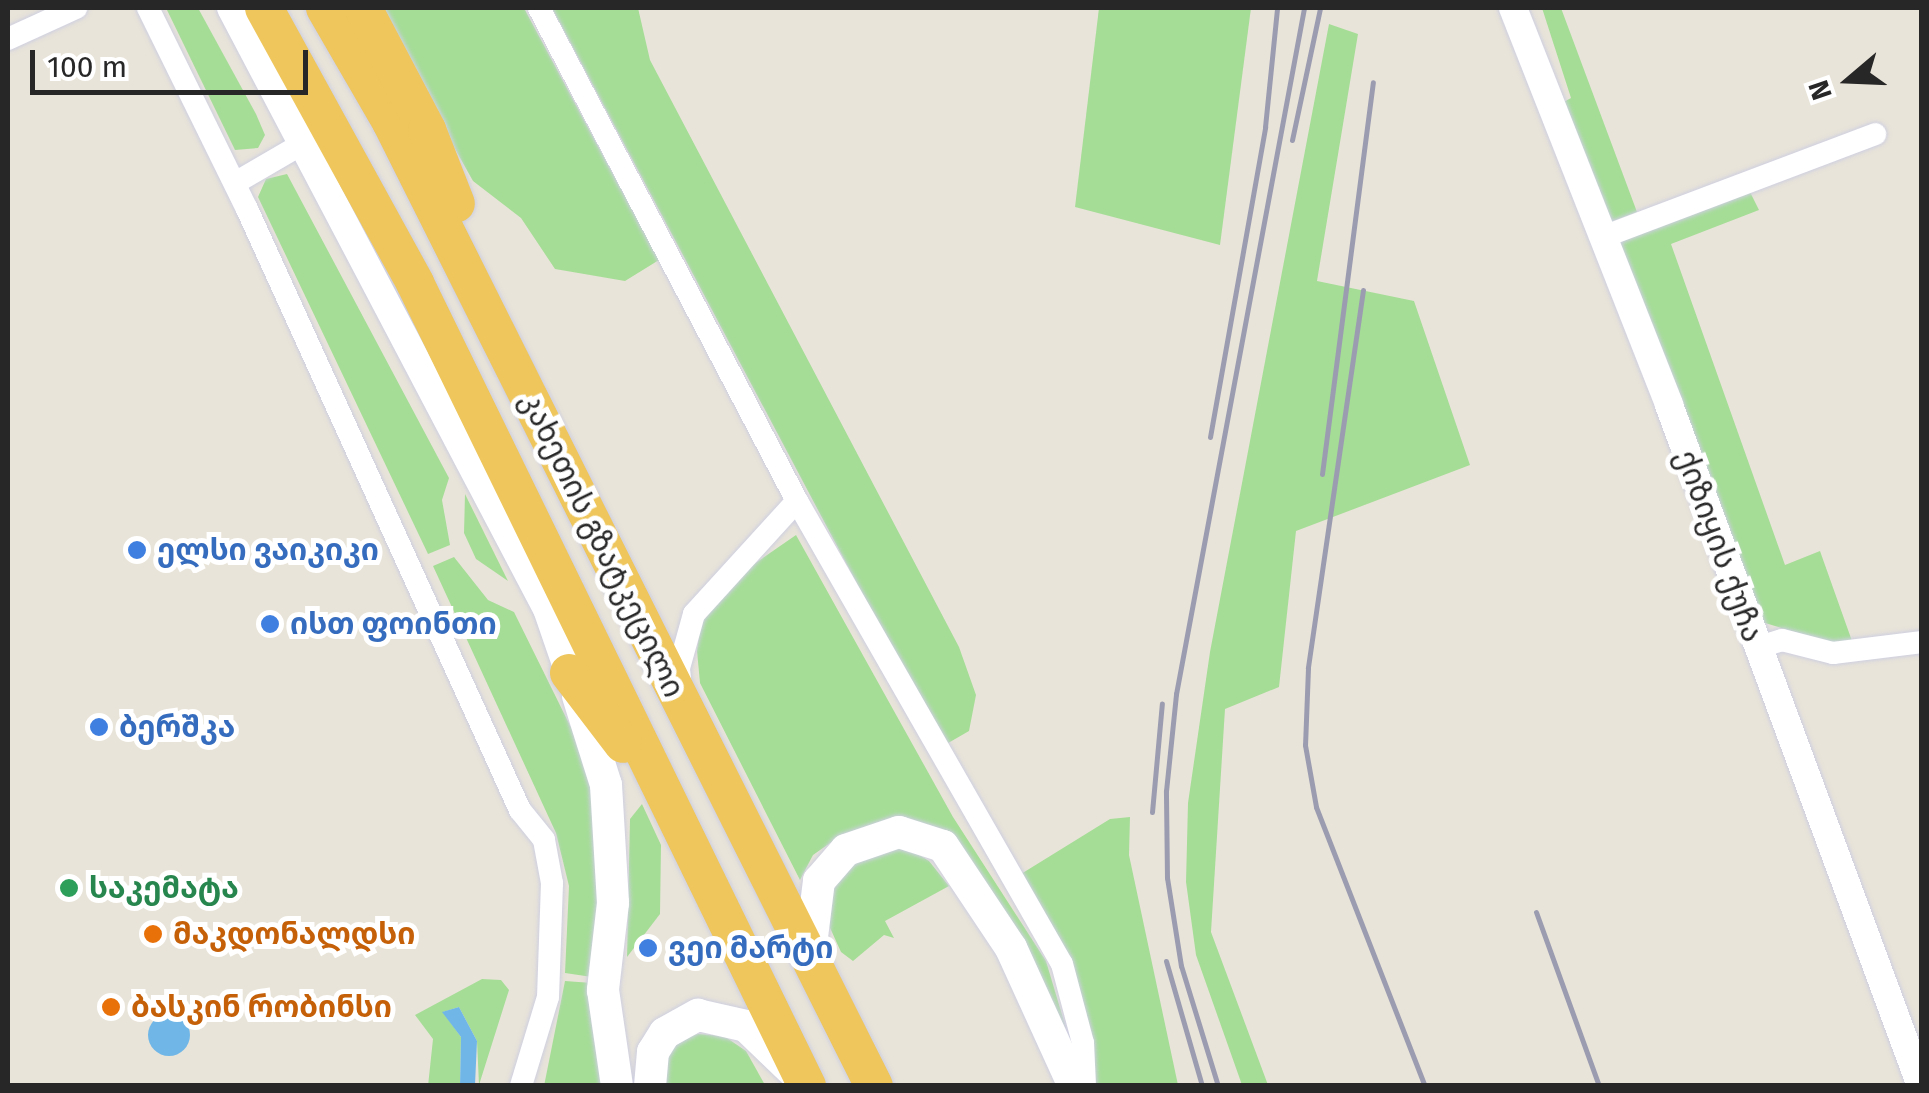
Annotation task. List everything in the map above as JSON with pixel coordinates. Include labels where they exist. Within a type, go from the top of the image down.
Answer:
[{"type":"highway","name":"კახეთის გზატკეცილი","points":[[264,8],[398,250],[806,1084]]},
{"type":"highway","name":"კახეთის გზატკეცილი","points":[[324,8],[391,122],[874,1086]]},
{"type":"highway","points":[[363,8],[428,130],[532,402]]},
{"type":"highway","points":[[570,672],[673,810]]},
{"type":"main road","points":[[570,672],[606,786],[613,903],[603,990],[618,1086]]},
{"type":"main road","points":[[809,961],[819,881],[846,850],[899,832],[943,846],[996,921],[1074,1086]]},
{"type":"main road","points":[[650,1086],[653,1052],[665,1033],[698,1015],[746,1026],[806,1084]]},
{"type":"street","points":[[8,38],[76,8]]},
{"type":"street","points":[[148,8],[235,183],[520,810],[544,840],[552,883],[550,965],[524,1086]]},
{"type":"street","points":[[232,8],[538,593],[570,672]]},
{"type":"street","points":[[539,8],[797,501],[998,859],[1062,964],[1083,1043],[1085,1086]]},
{"type":"street","name":"ქიზიყის ქუჩა","points":[[1513,8],[1922,1086]]},
{"type":"street","points":[[1603,237],[1876,134]]},
{"type":"street","points":[[235,183],[302,144]]},
{"type":"street","points":[[684,712],[680,668],[694,614],[797,501]]},
{"type":"street","points":[[1756,648],[1782,640],[1833,653],[1922,642]]},
{"type":"green space","points":[[166,8],[198,8],[265,135],[258,148],[235,150]]},
{"type":"green space","points":[[376,8],[524,8],[659,260],[625,281],[555,269],[521,218],[473,181]]},
{"type":"green space","points":[[552,8],[638,8],[650,60],[959,647],[976,695],[969,731],[943,746]]},
{"type":"green space","points":[[1099,8],[1251,8],[1220,245],[1075,207]]},
{"type":"green space","points":[[1542,8],[1561,8],[1637,212],[1608,223],[1560,104],[1571,98]]},
{"type":"green space","points":[[1329,24],[1358,34],[1317,281],[1414,301],[1470,465],[1296,531],[1279,687],[1225,709],[1211,932],[1268,1085],[1242,1085],[1196,955],[1186,882],[1188,803],[1210,652]]},
{"type":"green space","points":[[287,174],[449,478],[442,500],[450,545],[428,554],[258,197],[266,179]]},
{"type":"green space","points":[[1748,188],[1759,210],[1671,244],[1785,565],[1820,551],[1852,641],[1838,645],[1755,620],[1615,240]]},
{"type":"green space","points":[[465,494],[508,581],[476,559],[464,533]]},
{"type":"green space","points":[[796,535],[953,817],[1046,961],[1066,1028],[1060,1030],[952,844],[833,841],[813,855],[800,880],[700,683],[697,651],[701,619],[744,571]]},
{"type":"green space","points":[[454,557],[488,600],[514,612],[588,762],[601,886],[592,977],[565,973],[569,886],[556,833],[433,566]]},
{"type":"green space","points":[[642,804],[661,845],[660,914],[627,957],[630,819]]},
{"type":"green space","points":[[1130,817],[1129,855],[1178,1085],[1092,1085],[1021,874],[1110,819]]},
{"type":"green space","points":[[905,846],[929,861],[949,886],[885,921],[894,938],[884,935],[853,961],[841,952],[826,919],[832,881],[843,864]]},
{"type":"green space","points":[[482,979],[501,980],[509,990],[479,1085],[477,1041],[459,1007],[443,1012],[461,1037],[460,1085],[428,1086],[433,1039],[415,1015]]},
{"type":"green space","points":[[565,981],[592,983],[591,1019],[604,1085],[544,1086]]},
{"type":"green space","points":[[698,1034],[724,1036],[746,1051],[765,1085],[661,1085],[664,1058],[681,1038]]},
{"type":"water","points":[[459,1007],[477,1041],[475,1085],[460,1085],[461,1037],[442,1012]]},
{"type":"water","points":[[169,1014],[184,1020],[190,1035],[184,1050],[169,1056],[154,1050],[148,1035],[154,1020]]},
{"type":"railway","points":[[1210,437],[1265,127],[1277,8]]},
{"type":"railway","points":[[1218,1086],[1181,966],[1167,878],[1166,791],[1176,694],[1304,8]]},
{"type":"railway","points":[[1292,140],[1320,8]]},
{"type":"railway","points":[[1322,474],[1373,82]]},
{"type":"railway","points":[[1363,290],[1308,668],[1305,745],[1316,807],[1425,1086]]},
{"type":"railway","points":[[1152,812],[1162,703]]},
{"type":"railway","points":[[1536,912],[1599,1086]]},
{"type":"railway","points":[[1166,961],[1202,1086]]},
{"type":"place","name":"ელსი ვაიკიკი","points":[[137,550]]},
{"type":"place","name":"ისთ ფოინთი","points":[[270,624]]},
{"type":"place","name":"ბერშკა","points":[[99,727]]},
{"type":"place","name":"საკემატა","points":[[69,888]]},
{"type":"place","name":"მაკდონალდსი","points":[[153,934]]},
{"type":"place","name":"ვეი მარტი","points":[[648,948]]},
{"type":"place","name":"ბასკინ რობინსი","points":[[111,1007]]}]
